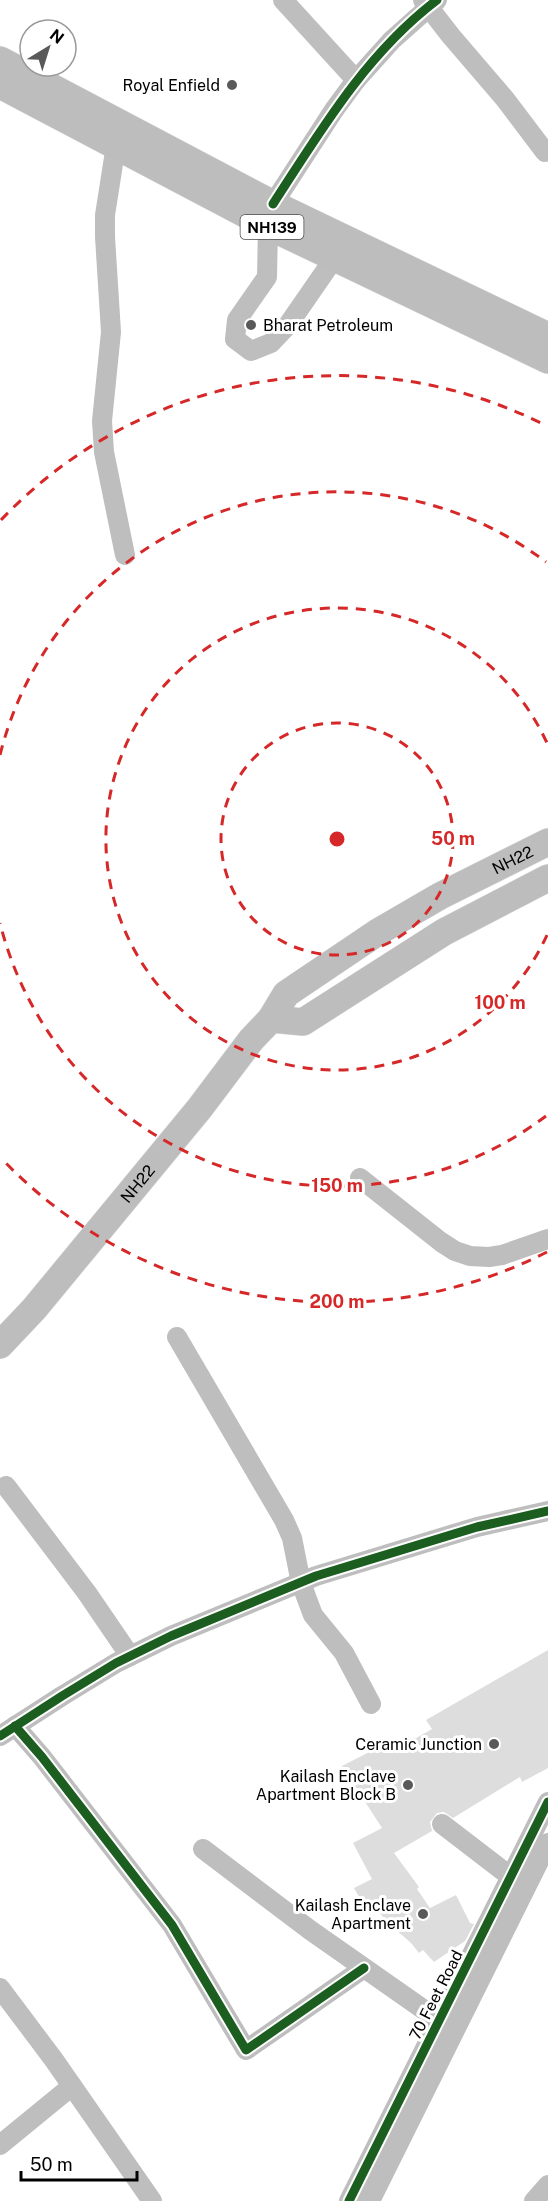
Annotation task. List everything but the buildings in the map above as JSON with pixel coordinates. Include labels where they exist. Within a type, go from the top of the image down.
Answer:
[{"type":"highway","name":"NH139","points":[[0,60],[270,215],[335,257],[548,360]]},
{"type":"highway","name":"NH139","points":[[0,85],[116,145],[548,336]]},
{"type":"highway","name":"NH22","points":[[0,1345],[41,1300],[199,1109],[251,1040],[271,1019],[286,994],[378,932],[440,896],[548,842]]},
{"type":"highway","name":"NH22","points":[[271,1019],[303,1022],[444,932],[548,878]]},
{"type":"street","points":[[283,0],[356,80]]},
{"type":"street","points":[[335,257],[288,325],[271,343],[251,351],[235,339],[237,320],[267,277],[270,215],[334,110],[356,80],[379,53],[430,2],[451,36],[506,99],[545,152]]},
{"type":"street","points":[[116,145],[105,215],[111,332],[102,421],[104,452],[125,555]]},
{"type":"street","points":[[360,1178],[455,1251],[470,1256],[489,1257],[519,1251],[548,1239]]},
{"type":"street","points":[[177,1337],[284,1520],[292,1538],[301,1583],[313,1615],[344,1653],[371,1704]]},
{"type":"street","points":[[6,1486],[87,1593],[130,1656]]},
{"type":"street","points":[[364,1968],[246,2050],[172,1925],[42,1757],[8,1731],[130,1656],[171,1636],[301,1583],[350,1564],[477,1527],[548,1511]]},
{"type":"street","name":"70 Feet Road","points":[[357,2200],[440,2021],[477,1967],[512,1877],[548,1802]]},
{"type":"street","points":[[442,1824],[512,1877]]},
{"type":"street","name":"70 Feet Road","points":[[357,2200],[477,1967],[548,1842]]},
{"type":"street","points":[[203,1849],[440,2021]]},
{"type":"street","points":[[0,1988],[152,2201]]},
{"type":"street","points":[[0,2145],[72,2086]]},
{"type":"street","points":[[534,2201],[548,2185]]},
{"type":"cycle path","points":[[273,204],[346,94],[388,44],[437,0]]},
{"type":"cycle path","points":[[0,1736],[116,1663],[171,1636],[316,1576],[477,1527],[548,1511]]},
{"type":"cycle path","points":[[15,1726],[42,1757],[172,1925],[246,2050],[364,1968]]},
{"type":"cycle path","points":[[349,2201],[548,1802]]},
{"type":"place","name":"Royal Enfield","points":[[232,85]]},
{"type":"place","name":"Bharat Petroleum","points":[[251,325]]},
{"type":"place","name":"Ceramic Junction","points":[[494,1744]]},
{"type":"place","name":"Kailash Enclave Apartment Block B","points":[[408,1785]]},
{"type":"place","name":"Kailash Enclave Apartment","points":[[423,1914]]}]
